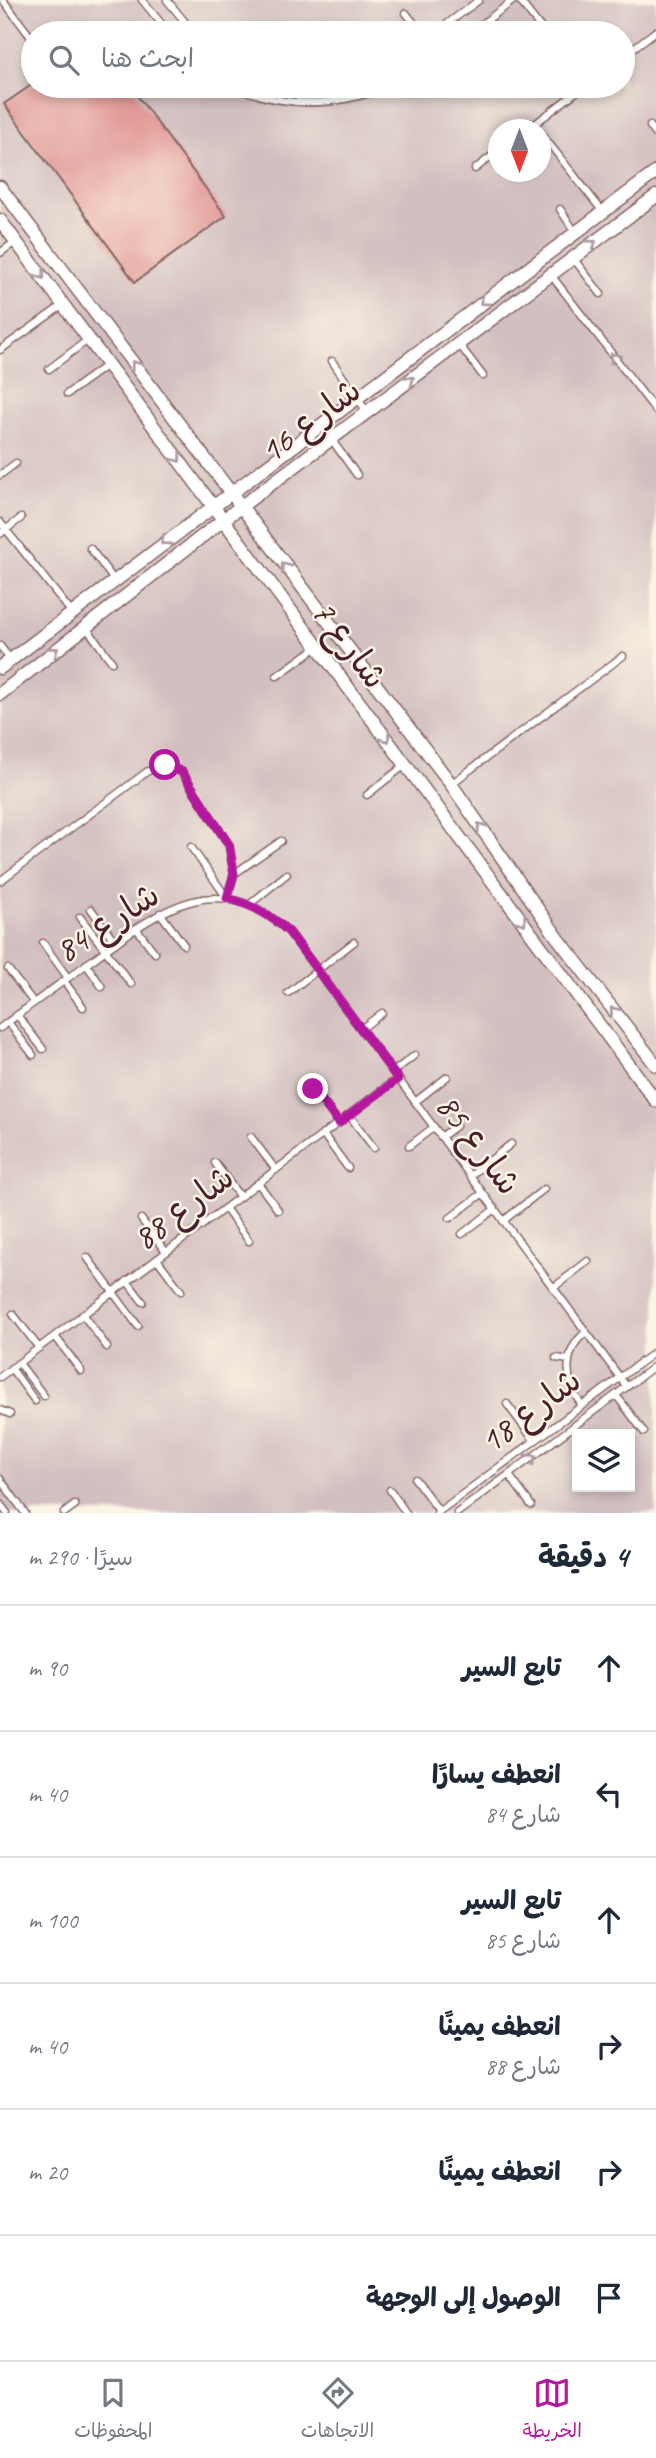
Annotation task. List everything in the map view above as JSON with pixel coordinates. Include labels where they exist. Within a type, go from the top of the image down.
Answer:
[{"type":"street","name":"شارع 16","points":[[5,664],[656,172]]},
{"type":"street","name":"شارع 7","points":[[0,187],[451,784],[557,937],[656,1065]]},
{"type":"street","name":"شارع 16","points":[[1,690],[656,196]]},
{"type":"street","name":"شارع 7","points":[[5,231],[63,305],[656,1101]]},
{"type":"street","points":[[504,286],[517,300]]},
{"type":"street","points":[[132,566],[143,581]]},
{"type":"lane","points":[[3,0],[21,24]]},
{"type":"lane","points":[[142,0],[159,21]]},
{"type":"lane","points":[[167,0],[184,21]]},
{"type":"lane","points":[[451,21],[479,0]]},
{"type":"lane","points":[[487,21],[517,0],[535,21]]},
{"type":"lane","points":[[407,13],[413,21]]},
{"type":"lane","points":[[635,48],[656,31]]},
{"type":"lane","points":[[270,98],[308,103],[337,102],[350,98]]},
{"type":"lane","points":[[549,119],[571,98]]},
{"type":"lane","points":[[650,126],[656,135]]},
{"type":"lane","points":[[551,146],[603,212]]},
{"type":"lane","points":[[475,169],[488,159]]},
{"type":"lane","points":[[560,209],[575,232]]},
{"type":"lane","points":[[0,253],[5,231]]},
{"type":"lane","points":[[573,258],[601,294]]},
{"type":"lane","points":[[551,275],[653,401],[656,411]]},
{"type":"lane","points":[[0,350],[63,305]]},
{"type":"lane","points":[[49,369],[89,340]]},
{"type":"lane","points":[[459,344],[483,376]]},
{"type":"lane","points":[[332,361],[367,412]]},
{"type":"lane","points":[[67,394],[107,365]]},
{"type":"lane","points":[[320,424],[357,475]]},
{"type":"lane","points":[[0,475],[16,463]]},
{"type":"lane","points":[[3,532],[21,519]]},
{"type":"lane","points":[[0,522],[3,532],[72,612]]},
{"type":"lane","points":[[90,548],[114,580]]},
{"type":"lane","points":[[85,626],[112,662]]},
{"type":"lane","points":[[0,646],[5,664]]},
{"type":"lane","points":[[277,676],[317,647]]},
{"type":"lane","points":[[451,784],[623,656]]},
{"type":"lane","points":[[0,881],[148,771],[165,765],[182,772],[229,845],[234,874],[227,898]]},
{"type":"lane","points":[[367,795],[405,765]]},
{"type":"lane","points":[[234,874],[281,841]]},
{"type":"lane","points":[[191,847],[227,898]]},
{"type":"lane","points":[[250,904],[287,874]]},
{"type":"lane","name":"شارع 84","points":[[0,1028],[136,928],[160,913],[202,898],[227,898],[250,904],[271,916],[289,932]]},
{"type":"lane","points":[[91,909],[116,943]]},
{"type":"lane","points":[[160,913],[184,945]]},
{"type":"lane","points":[[80,917],[131,984]]},
{"type":"lane","points":[[136,928],[155,953]]},
{"type":"lane","name":"شارع 85","points":[[289,932],[627,1387]]},
{"type":"lane","points":[[288,993],[354,942]]},
{"type":"lane","points":[[43,943],[83,1007]]},
{"type":"lane","points":[[86,964],[102,987]]},
{"type":"lane","points":[[8,969],[34,1003]]},
{"type":"lane","points":[[361,1029],[382,1013]]},
{"type":"lane","points":[[18,1015],[43,1049]]},
{"type":"lane","points":[[8,1022],[33,1055]]},
{"type":"lane","name":"شارع 88","points":[[0,1377],[339,1123],[415,1055]]},
{"type":"lane","points":[[415,1102],[447,1077]]},
{"type":"lane","points":[[313,1089],[339,1123]]},
{"type":"lane","points":[[349,1115],[374,1148]]},
{"type":"lane","points":[[441,1137],[456,1126]]},
{"type":"lane","points":[[409,1146],[434,1127]]},
{"type":"lane","points":[[323,1134],[348,1168]]},
{"type":"lane","points":[[251,1137],[276,1170]]},
{"type":"lane","points":[[470,1176],[511,1144]]},
{"type":"lane","points":[[215,1163],[240,1197]]},
{"type":"lane","points":[[258,1183],[278,1210]]},
{"type":"lane","points":[[503,1221],[544,1189]]},
{"type":"lane","points":[[450,1218],[483,1193]]},
{"type":"lane","points":[[225,1208],[249,1241]]},
{"type":"lane","points":[[462,1234],[495,1209]]},
{"type":"lane","points":[[141,1219],[166,1252]]},
{"type":"lane","points":[[87,1257],[138,1326]]},
{"type":"lane","points":[[157,1259],[181,1291]]},
{"type":"lane","points":[[554,1288],[588,1261]]},
{"type":"lane","points":[[128,1281],[144,1302]]},
{"type":"lane","points":[[13,1314],[39,1348]]},
{"type":"lane","points":[[83,1314],[107,1347]]},
{"type":"lane","points":[[581,1404],[570,1386],[569,1360],[576,1342],[586,1332]]},
{"type":"lane","points":[[55,1336],[81,1371]]},
{"type":"lane","name":"شارع 18","points":[[438,1512],[656,1351]]},
{"type":"lane","points":[[556,1358],[569,1360]]},
{"type":"lane","points":[[19,1363],[44,1396]]},
{"type":"lane","name":"شارع 18","points":[[457,1513],[656,1365]]},
{"type":"lane","points":[[11,1368],[35,1401]]},
{"type":"lane","points":[[616,1395],[643,1432]]},
{"type":"lane","points":[[508,1404],[533,1440]]},
{"type":"lane","points":[[0,1410],[10,1414]]},
{"type":"lane","points":[[509,1475],[531,1505]]},
{"type":"lane","points":[[0,1479],[25,1513]]},
{"type":"lane","points":[[415,1479],[438,1512]]},
{"type":"lane","points":[[390,1490],[406,1513]]},
{"type":"lane","points":[[64,1513],[75,1505]]},
{"type":"shaded area","points":[[0,0],[656,0],[656,1513],[0,1513]]},
{"type":"building","points":[[21,92],[21,98],[139,98],[226,216],[135,282],[4,104]]},
{"type":"route","points":[[165,765],[182,772],[229,845],[234,859],[234,874],[227,898],[250,904],[271,916],[289,932],[398,1079],[339,1123],[313,1089]]}]
